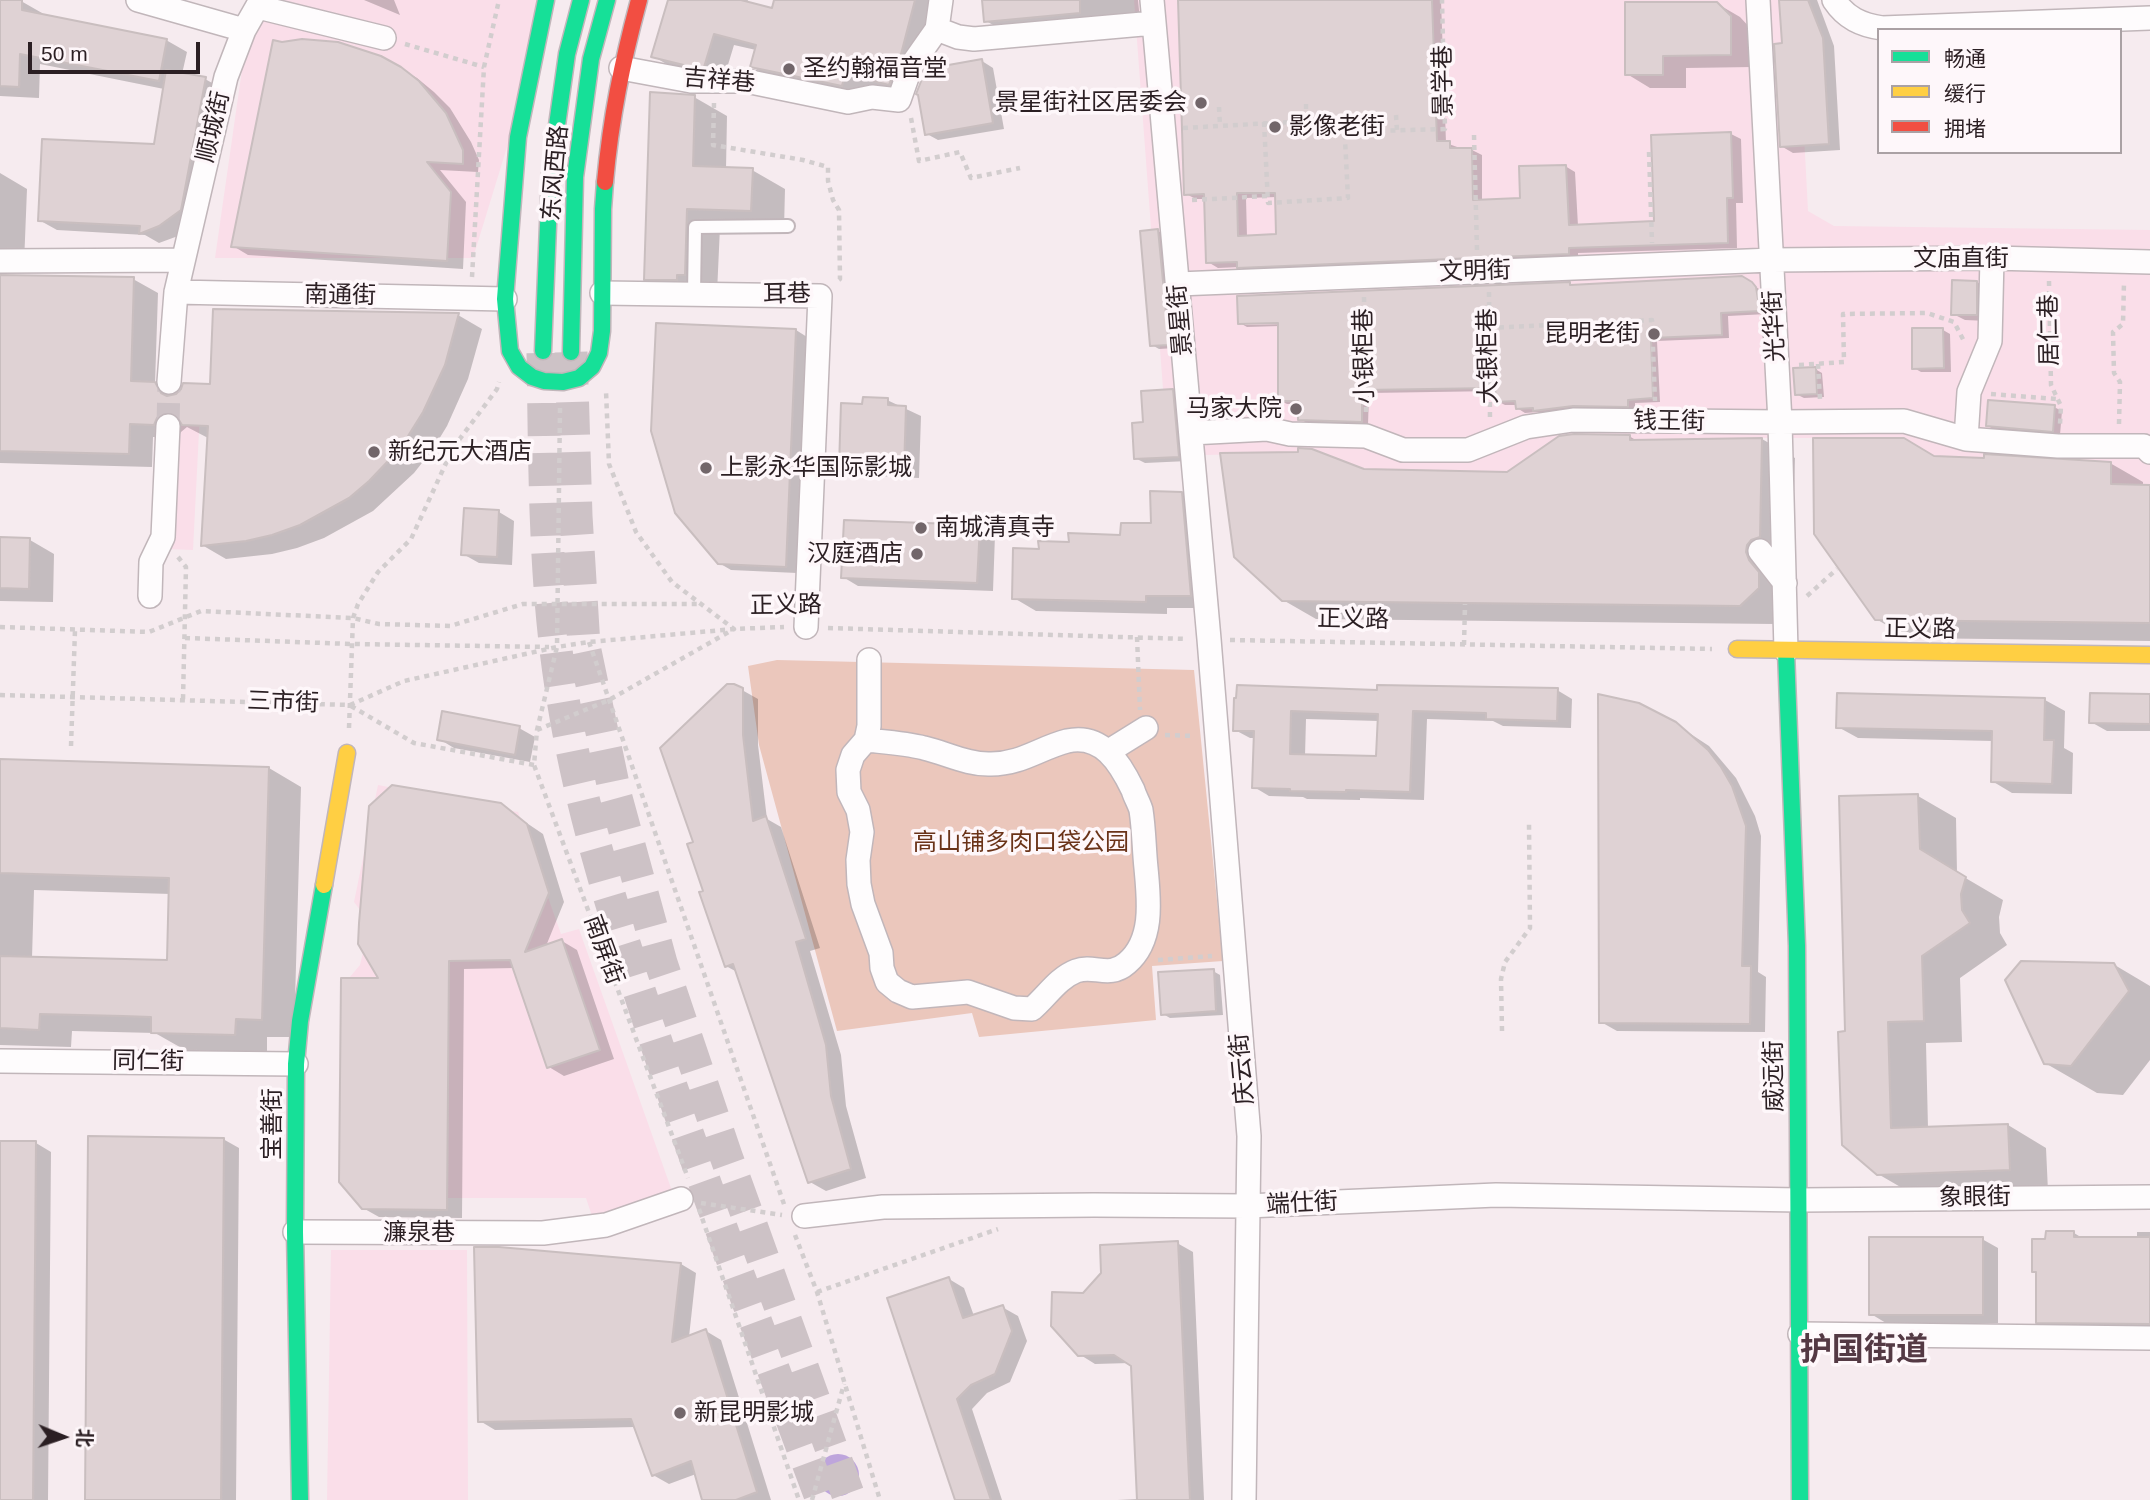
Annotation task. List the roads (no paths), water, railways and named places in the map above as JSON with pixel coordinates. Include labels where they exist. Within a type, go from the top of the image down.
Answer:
[{"type":"street","points":[[138,0],[244,30]]},
{"type":"street","points":[[546,0],[519,138],[505,299],[510,351],[519,367],[532,377],[563,382],[579,378],[592,367],[599,353],[602,331],[603,209],[610,129],[621,68],[639,0]]},
{"type":"street","name":"东风西路","points":[[543,351],[550,175],[567,54],[581,0]]},
{"type":"street","name":"东风西路","points":[[571,352],[575,177],[591,59],[607,0]]},
{"type":"street","points":[[941,0],[937,29],[958,37],[974,39],[1154,23]]},
{"type":"street","name":"景星街","points":[[1152,0],[1209,639]]},
{"type":"street","name":"光华街","points":[[1758,0],[1760,121],[1772,261],[1780,427],[1773,456],[1786,583],[1786,651]]},
{"type":"street","points":[[260,3],[384,38]]},
{"type":"street","name":"顺城街","points":[[169,382],[176,292],[226,76],[244,30],[260,3]]},
{"type":"street","points":[[1838,5],[1850,18],[1882,28],[2150,18]]},
{"type":"street","name":"吉祥巷","points":[[621,68],[691,80],[746,81],[848,102],[872,97],[899,100],[911,66],[937,29]]},
{"type":"street","points":[[1966,439],[1969,393],[1990,341],[1992,258]]},
{"type":"street","name":"文庙直街","points":[[1772,261],[1992,258],[2150,262]]},
{"type":"street","points":[[0,261],[183,260]]},
{"type":"street","name":"文明街","points":[[1178,284],[1772,261]]},
{"type":"street","name":"南通街","points":[[176,292],[505,299]]},
{"type":"street","name":"耳巷","points":[[601,293],[820,296],[806,627]]},
{"type":"street","name":"钱王街","points":[[1191,433],[1267,429],[1290,434],[1366,436],[1403,450],[1468,450],[1526,427],[1573,420],[1780,427],[1821,422],[1904,421],[1966,439],[2059,446],[2144,446],[2150,452]]},
{"type":"street","points":[[150,596],[151,562],[163,537],[168,425]]},
{"type":"street","points":[[1760,551],[1786,583]]},
{"type":"street","name":"庆云街","points":[[1209,639],[1249,1136],[1244,1500]]},
{"type":"street","name":"正义路","points":[[1737,649],[2150,655]]},
{"type":"street","name":"威远街","points":[[1786,651],[1797,946],[1801,1500]]},
{"type":"street","points":[[866,740],[922,747],[967,761],[987,764],[1020,760],[1065,741],[1093,743],[1109,751],[1126,776],[1140,808],[1148,891],[1147,931],[1144,941],[1127,964],[1110,972],[1082,969],[1073,972],[1052,988],[1032,1009],[1014,1008],[968,992],[912,997],[887,982],[881,953],[863,904],[859,884],[858,860],[862,832],[858,810],[849,792],[848,770],[853,755],[866,740],[869,726],[869,660]]},
{"type":"street","points":[[1109,751],[1146,728]]},
{"type":"street","name":"宝善街","points":[[300,1500],[295,1233],[296,1064],[300,1021],[347,753]]},
{"type":"street","name":"同仁街","points":[[0,1061],[296,1064]]},
{"type":"street","name":"端仕街","points":[[795,1220],[883,1208],[1247,1206],[1496,1195],[1800,1200]]},
{"type":"street","name":"象眼街","points":[[1800,1200],[2150,1197]]},
{"type":"street","name":"濂泉巷","points":[[295,1233],[543,1233],[606,1225],[689,1201]]},
{"type":"street","points":[[1800,1334],[2150,1338]]},
{"type":"lane","points":[[694,294],[695,227],[788,226]]},
{"type":"tunnel","points":[[571,352],[576,516],[584,646],[615,794],[661,963],[726,1156],[850,1500]]},
{"type":"tunnel","points":[[543,353],[549,573],[557,661],[581,791],[616,919],[676,1102],[822,1500]]},
{"type":"tunnel","points":[[168,426],[169,382]]},
{"type":"place","name":"圣约翰福音堂","points":[[789,69]]},
{"type":"place","name":"景星街社区居委会","points":[[1201,103]]},
{"type":"place","name":"影像老街","points":[[1275,127]]},
{"type":"place","name":"昆明老街","points":[[1654,334]]},
{"type":"place","name":"马家大院","points":[[1296,409]]},
{"type":"place","name":"新纪元大酒店","points":[[374,452]]},
{"type":"place","name":"上影永华国际影城","points":[[706,468]]},
{"type":"place","name":"南城清真寺","points":[[921,528]]},
{"type":"place","name":"汉庭酒店","points":[[917,554]]},
{"type":"place","name":"新昆明影城","points":[[680,1413]]},
{"type":"district","name":"护国街道","points":[[1864,1351]]},
{"type":"park label","name":"高山铺多肉口袋公园","points":[[1021,843]]}]
